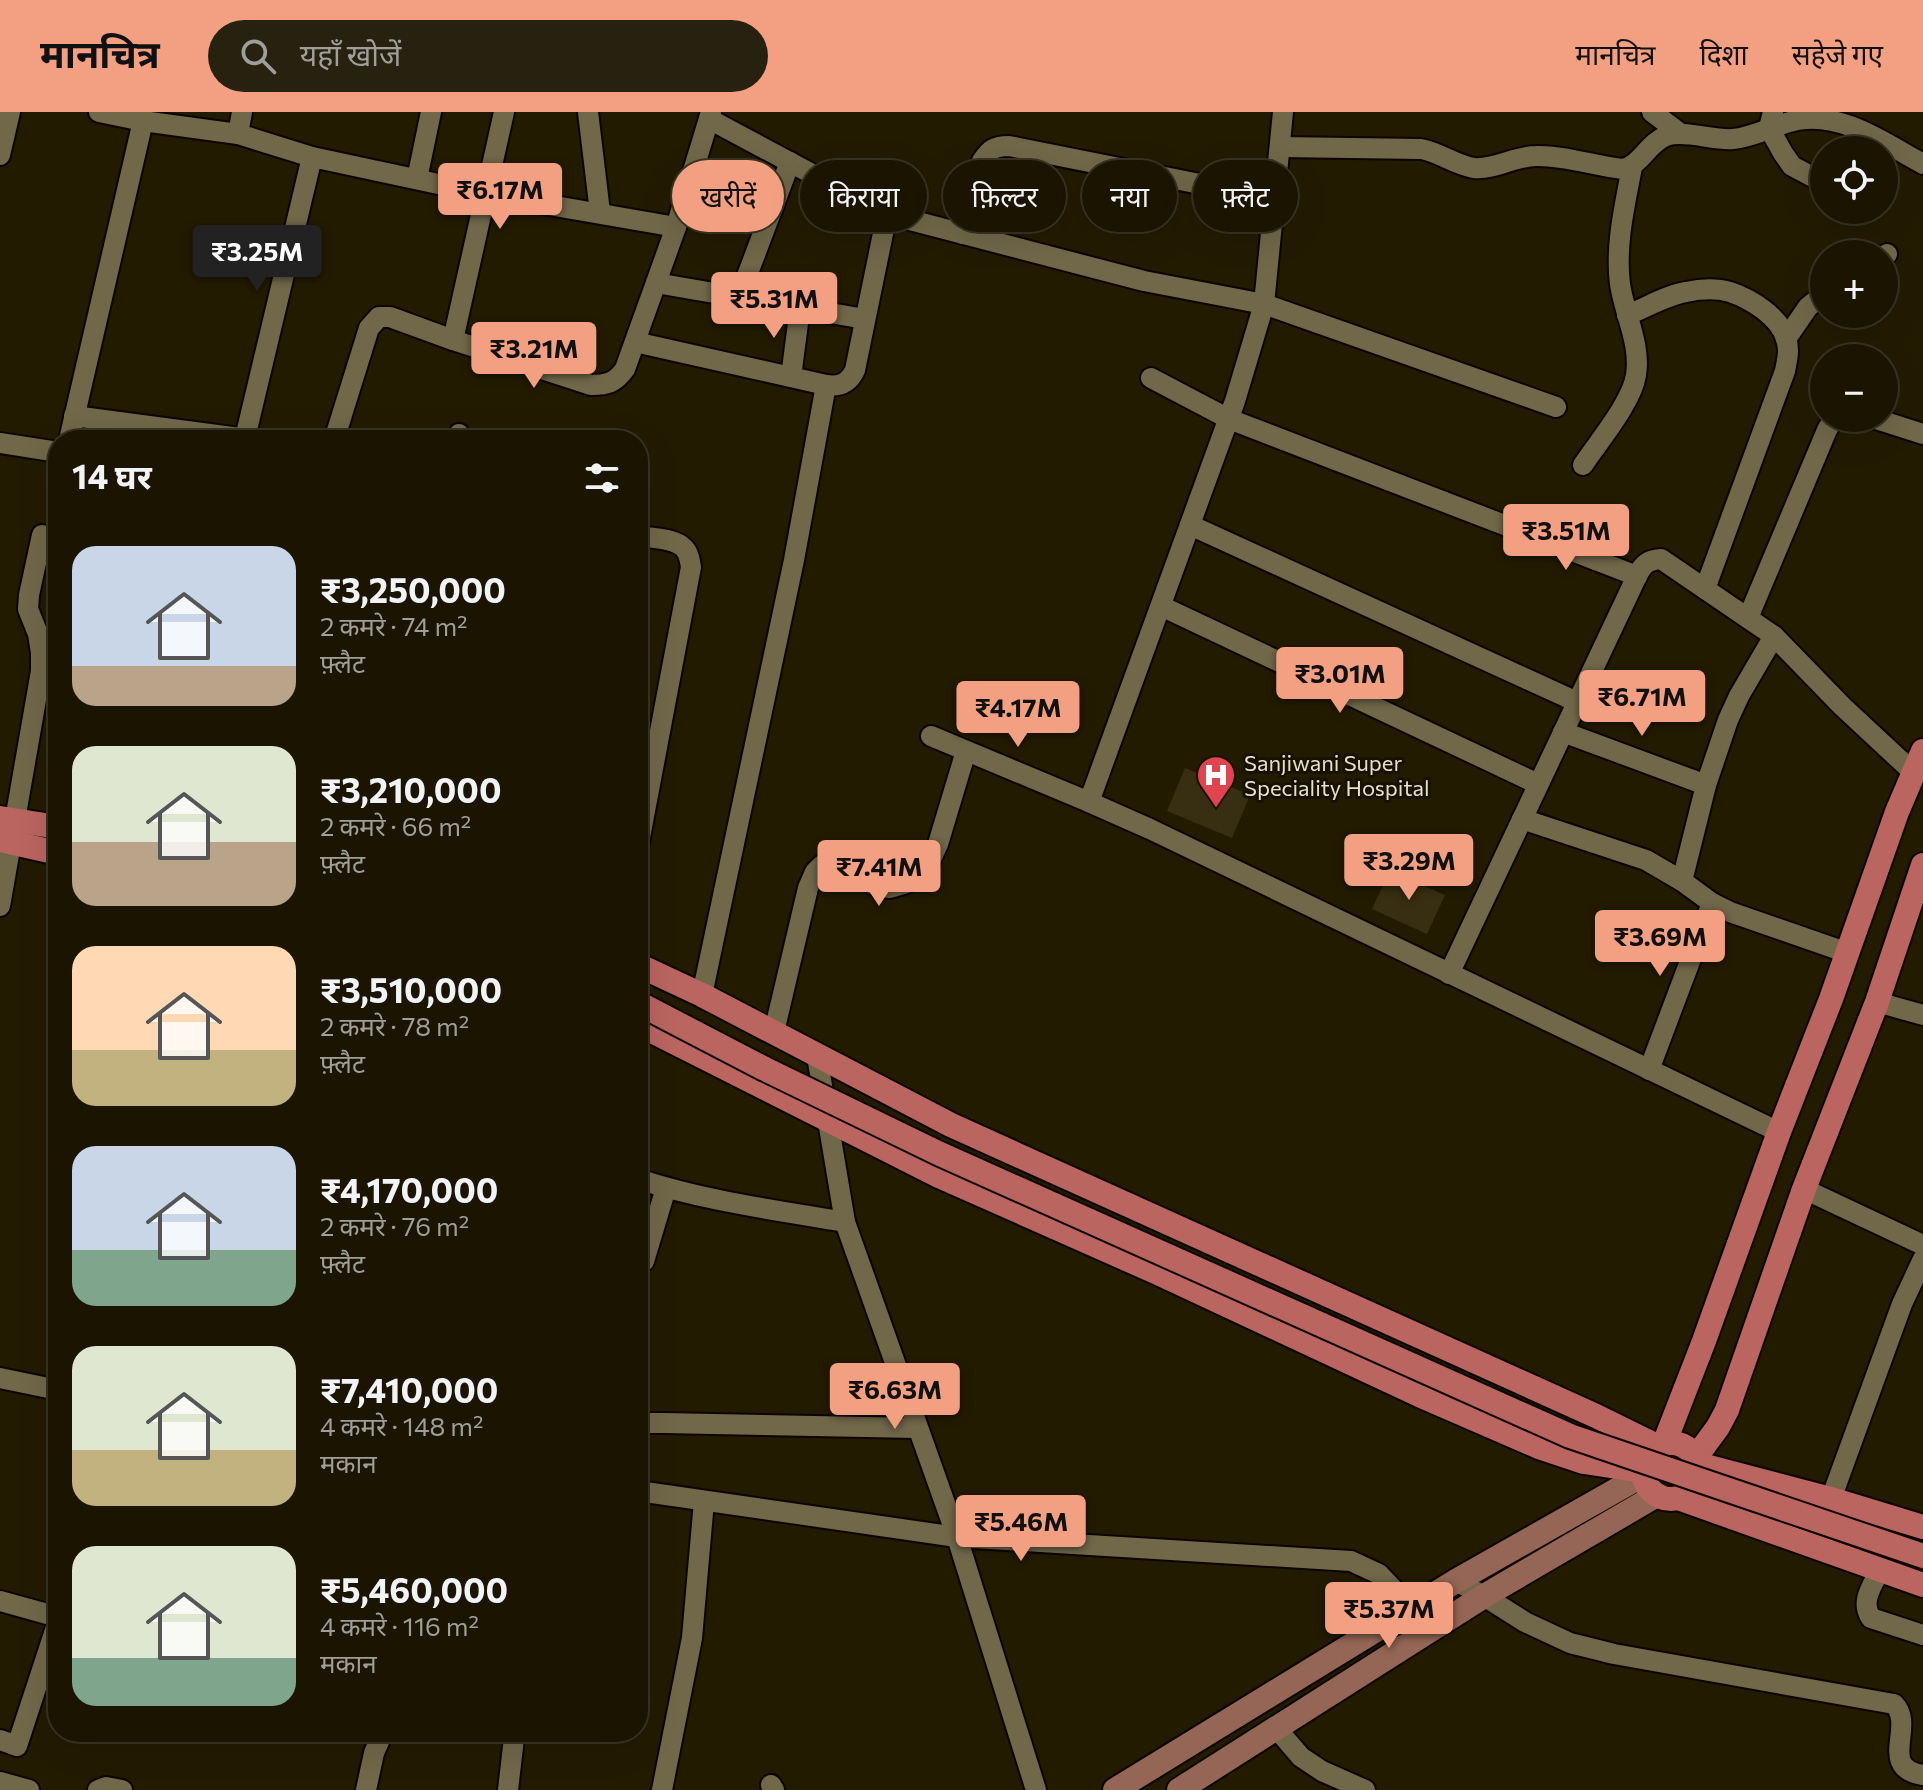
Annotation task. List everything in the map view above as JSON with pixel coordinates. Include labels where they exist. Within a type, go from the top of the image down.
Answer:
[{"type":"main road","points":[[1918,762],[1704,1341],[1660,1445],[1647,1457],[1643,1473],[1647,1487],[1668,1497],[1923,1585]]},
{"type":"main road","points":[[6,830],[48,828]]},
{"type":"main road","points":[[6,830],[48,849]]},
{"type":"main road","points":[[1179,1790],[1484,1596],[1668,1497],[1685,1495],[1696,1485],[1697,1460],[1727,1410],[1804,1189],[1877,1002],[1923,865]]},
{"type":"main road","points":[[648,970],[951,1125],[1660,1445],[1671,1443],[1685,1447],[1697,1460],[1923,1527]]},
{"type":"main road","points":[[648,1008],[938,1153],[1570,1436],[1923,1556]]},
{"type":"main road","points":[[648,1029],[939,1176],[1419,1395],[1539,1447],[1584,1462],[1643,1473]]},
{"type":"main road","points":[[1099,1248],[1118,1199]]},
{"type":"main road","points":[[1115,1790],[1411,1608],[1643,1473]]},
{"type":"street","points":[[0,155],[10,112]]},
{"type":"street","points":[[99,112],[238,134],[312,157],[485,194],[672,226]]},
{"type":"street","points":[[238,134],[242,112]]},
{"type":"street","points":[[417,179],[431,112]]},
{"type":"street","points":[[453,340],[504,112]]},
{"type":"street","points":[[588,112],[600,212]]},
{"type":"street","points":[[1279,160],[1283,112]]},
{"type":"street","points":[[1652,112],[1681,134]]},
{"type":"street","points":[[697,160],[710,116],[800,167]]},
{"type":"street","points":[[1583,465],[1627,399],[1636,378],[1637,361],[1620,284],[1620,230],[1632,167],[1654,144],[1667,135],[1681,134],[1719,140],[1738,139],[1771,120],[1821,118],[1857,128],[1923,164]]},
{"type":"street","points":[[1771,120],[1783,153],[1792,166],[1810,176]]},
{"type":"street","points":[[71,430],[143,121]]},
{"type":"street","points":[[963,234],[982,161],[989,151],[998,146],[1193,183]]},
{"type":"street","points":[[1280,147],[1421,149],[1472,168],[1488,168],[1517,157],[1532,156],[1609,168],[1632,167]]},
{"type":"street","points":[[253,430],[312,157]]},
{"type":"street","points":[[739,297],[790,162]]},
{"type":"street","points":[[927,225],[1144,281],[1264,304],[1556,407]]},
{"type":"street","points":[[337,430],[369,328],[379,317],[390,317],[591,385],[606,385],[617,380],[625,369],[674,232]]},
{"type":"street","points":[[635,342],[837,386],[851,378],[855,370],[883,232]]},
{"type":"street","points":[[1089,802],[1229,419],[1264,304],[1272,232]]},
{"type":"street","points":[[656,283],[865,319]]},
{"type":"street","points":[[1627,315],[1681,292],[1705,289],[1729,292],[1773,318],[1786,339],[1785,371],[1705,589]]},
{"type":"street","points":[[1786,339],[1810,305]]},
{"type":"street","points":[[791,377],[800,308]]},
{"type":"street","points":[[1151,378],[1229,419],[1637,576]]},
{"type":"street","points":[[702,995],[794,560],[826,385]]},
{"type":"street","points":[[74,416],[126,430]]},
{"type":"street","points":[[1898,426],[1923,434]]},
{"type":"street","points":[[1748,618],[1826,432]]},
{"type":"street","points":[[0,443],[48,450]]},
{"type":"street","points":[[1190,525],[1577,702]]},
{"type":"street","points":[[0,906],[6,830],[41,671],[38,634],[28,609],[42,535]]},
{"type":"street","points":[[648,538],[684,547],[691,567],[648,795]]},
{"type":"street","points":[[1449,974],[1637,576],[1643,565],[1651,560],[1661,559],[1774,636],[1842,706],[1918,762]]},
{"type":"street","points":[[1161,606],[1538,784]]},
{"type":"street","points":[[1682,881],[1706,785],[1728,720],[1774,636]]},
{"type":"street","points":[[1563,732],[1706,785]]},
{"type":"street","points":[[931,736],[1150,829],[1779,1132]]},
{"type":"street","points":[[774,1032],[808,888],[815,872],[822,865],[836,865],[877,886],[890,888],[919,876],[938,844],[966,751]]},
{"type":"street","points":[[1522,819],[1646,860],[1712,903],[1750,921],[1848,953]]},
{"type":"street","points":[[1649,1070],[1712,903]]},
{"type":"street","points":[[1877,1002],[1923,1015]]},
{"type":"street","points":[[817,1056],[845,1222],[957,1537],[1036,1790]]},
{"type":"street","points":[[648,1182],[737,1204],[845,1222]]},
{"type":"street","points":[[648,1248],[666,1188]]},
{"type":"street","points":[[1804,1189],[1923,1245]]},
{"type":"street","points":[[1831,1499],[1902,1304],[1923,1259]]},
{"type":"street","points":[[0,1378],[48,1388]]},
{"type":"street","points":[[648,1423],[917,1428]]},
{"type":"street","points":[[648,1493],[957,1537],[1351,1561],[1379,1574],[1411,1608]]},
{"type":"street","points":[[662,1790],[692,1638],[704,1501]]},
{"type":"street","points":[[1880,1570],[1869,1591],[1867,1612],[1871,1618],[1923,1635]]},
{"type":"street","points":[[1456,1581],[1525,1622],[1570,1643],[1614,1654],[1894,1704],[1900,1710],[1900,1761],[1905,1769],[1923,1775]]},
{"type":"street","points":[[0,1601],[48,1616]]},
{"type":"street","points":[[0,1740],[17,1746],[48,1650]]},
{"type":"street","points":[[1276,1728],[1301,1757],[1322,1771],[1365,1790]]},
{"type":"street","points":[[366,1790],[379,1742]]},
{"type":"street","points":[[508,1790],[514,1742]]},
{"type":"street","points":[[0,1782],[29,1790]]},
{"type":"street","points":[[98,1790],[106,1787],[122,1790]]},
{"type":"building","points":[[1185,768],[1250,795],[1232,838],[1167,811]]},
{"type":"building","points":[[1390,871],[1445,895],[1427,934],[1372,909]]},
{"type":"place","name":"Sanjiwani Super Speciality Hospital","points":[[1216,809]]}]
